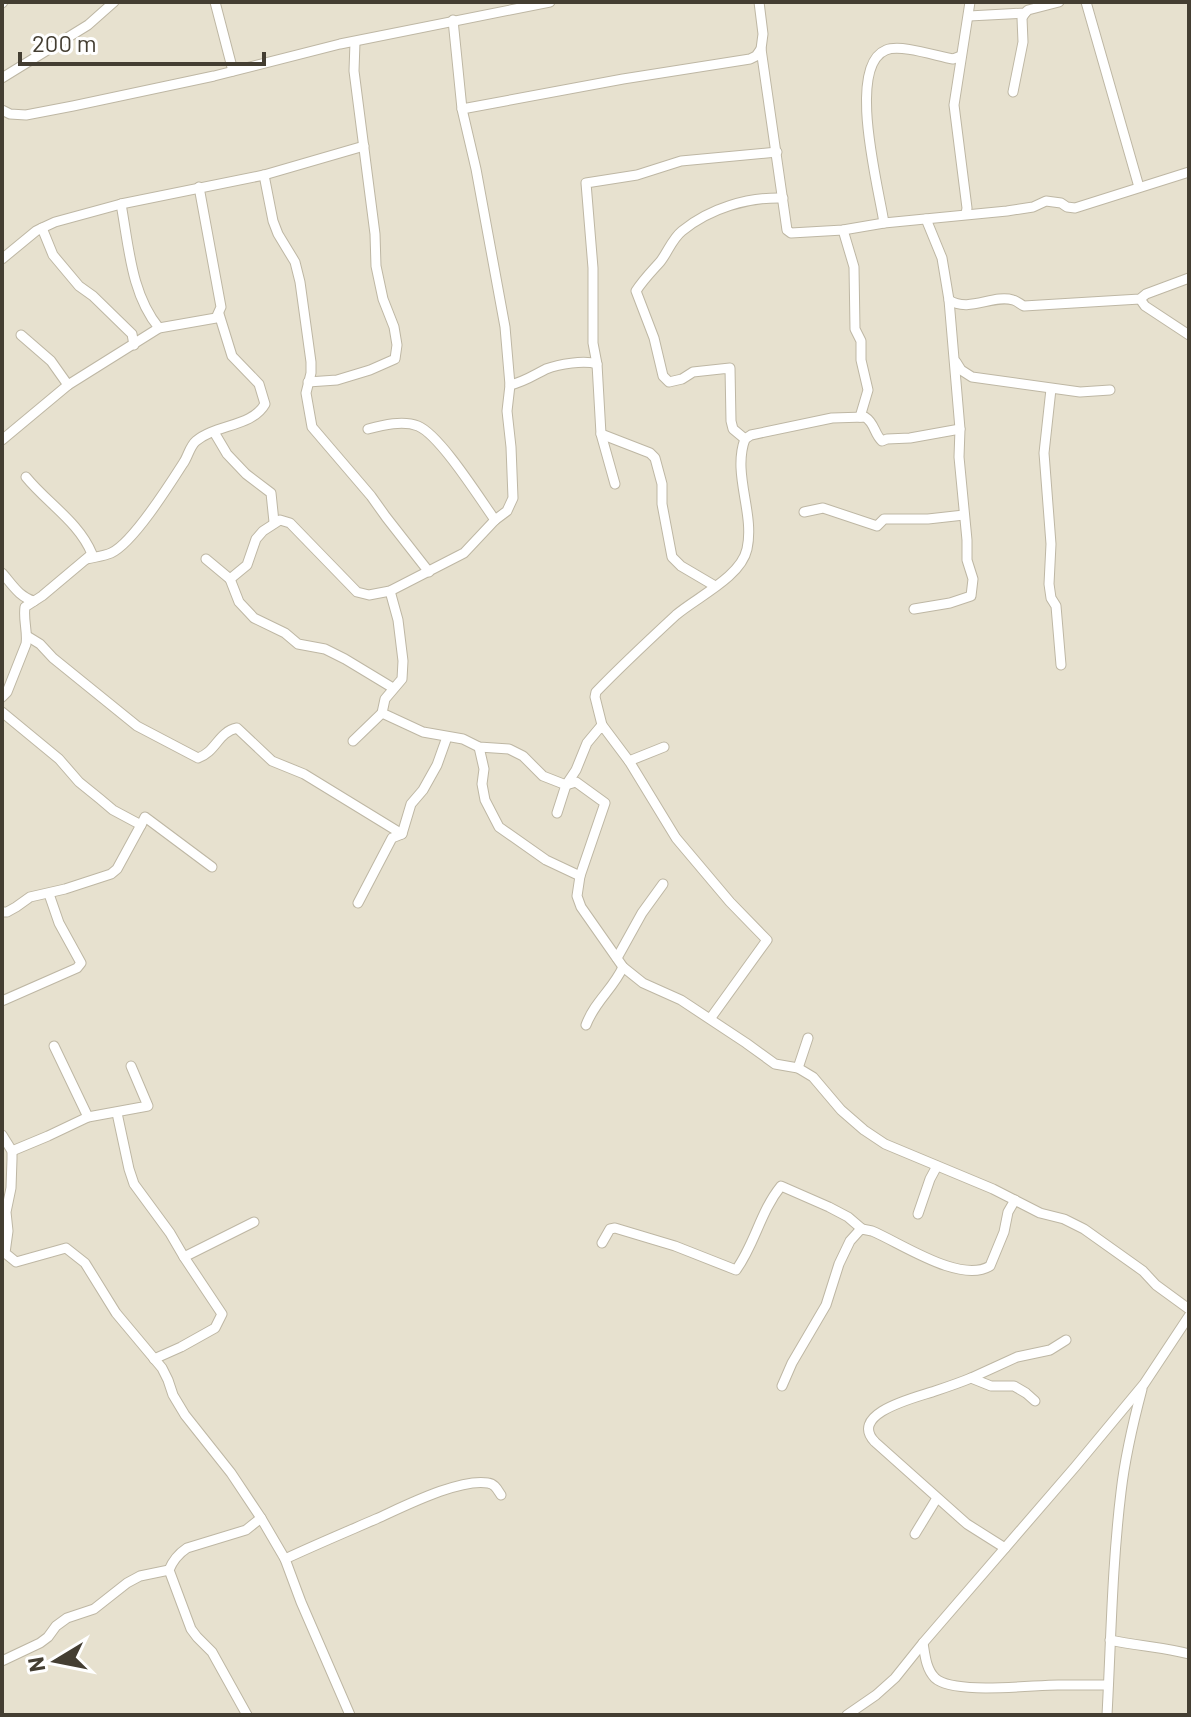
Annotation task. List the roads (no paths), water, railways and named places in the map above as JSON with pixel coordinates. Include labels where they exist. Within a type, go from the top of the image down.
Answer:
[{"type":"street","points":[[2,78],[88,25],[114,2]]},
{"type":"street","points":[[215,2],[233,71]]},
{"type":"street","points":[[2,110],[26,115],[73,106],[340,44],[550,2]]},
{"type":"street","points":[[759,2],[763,34],[761,49],[787,230],[791,233],[843,230],[1033,207],[1046,201],[1075,208],[1189,172]]},
{"type":"street","points":[[966,214],[954,105],[970,2]]},
{"type":"street","points":[[1013,92],[1023,42],[1022,18],[1028,10],[1059,2]]},
{"type":"street","points":[[1086,2],[1139,187]]},
{"type":"street","points":[[969,16],[1025,13]]},
{"type":"street","points":[[230,579],[247,565],[256,539],[280,520],[290,523],[357,592],[369,595],[390,591],[464,553],[507,511],[513,498],[505,327],[462,109],[453,20]]},
{"type":"street","points":[[308,382],[337,380],[370,370],[395,359],[397,345],[376,266],[375,234],[354,71],[355,42]]},
{"type":"street","points":[[462,109],[750,59],[761,49]]},
{"type":"street","points":[[884,223],[865,111],[868,71],[875,58],[886,50],[901,49],[953,59],[961,56]]},
{"type":"street","points":[[2,259],[36,231],[55,222],[121,204],[264,175],[364,146]]},
{"type":"street","points":[[615,484],[601,434],[593,343],[593,268],[586,183],[637,175],[681,161],[777,152]]},
{"type":"street","points":[[264,175],[273,221],[295,262],[300,282],[311,362],[306,393],[312,427],[371,496],[429,572]]},
{"type":"street","points":[[2,440],[68,385],[159,328],[216,318],[221,307],[199,187]]},
{"type":"street","points":[[745,439],[733,429],[731,421],[730,368],[693,372],[669,382],[663,376],[654,338],[636,291],[681,232],[725,206],[757,198],[783,198]]},
{"type":"street","points":[[121,204],[137,285],[150,317],[159,328]]},
{"type":"street","points":[[914,609],[971,596],[973,579],[967,560],[949,300],[942,258],[926,219]]},
{"type":"street","points":[[42,228],[53,255],[79,286],[132,334],[134,345]]},
{"type":"street","points":[[843,230],[854,267],[855,329],[861,341],[861,360],[868,390],[860,417]]},
{"type":"street","points":[[949,300],[965,305],[1010,298],[1024,306],[1039,306],[1140,299],[1189,278]]},
{"type":"street","points":[[1140,299],[1145,306],[1189,335]]},
{"type":"street","points":[[87,559],[112,553],[121,546],[148,515],[195,442],[260,413],[265,404],[259,384],[232,356],[219,314]]},
{"type":"street","points":[[21,335],[51,361],[68,385]]},
{"type":"street","points":[[954,359],[961,370],[972,377],[1080,392],[1110,390]]},
{"type":"street","points":[[510,385],[550,367],[586,362],[597,364]]},
{"type":"street","points":[[1051,389],[1044,453],[1051,544],[1049,584],[1056,606],[1061,665]]},
{"type":"street","points":[[710,1019],[767,940],[676,838],[629,761],[602,725],[596,692],[678,613],[742,562],[748,546],[748,513],[742,478],[745,439],[751,435],[832,418],[865,417],[882,441],[960,429]]},
{"type":"street","points":[[368,429],[407,424],[421,427],[443,448],[495,520]]},
{"type":"street","points":[[214,432],[227,454],[271,493],[274,522]]},
{"type":"street","points":[[601,434],[650,453],[655,458],[662,484],[662,504],[672,557],[681,566],[715,586]]},
{"type":"street","points":[[2,697],[7,692],[26,644],[24,618],[28,602],[92,554],[90,540],[26,477]]},
{"type":"street","points":[[804,512],[823,508],[877,526],[884,519],[964,515]]},
{"type":"street","points":[[206,559],[230,579],[239,602],[254,618],[285,633],[298,644],[325,649],[345,659],[393,688]]},
{"type":"street","points":[[2,573],[28,602]]},
{"type":"street","points":[[353,741],[382,713],[385,699],[402,679],[398,620],[390,591]]},
{"type":"street","points":[[27,636],[137,726],[198,758],[208,755],[228,730],[237,728],[272,761],[304,774],[402,834]]},
{"type":"street","points":[[2,712],[59,759],[79,782],[113,810],[141,825]]},
{"type":"street","points":[[382,713],[423,732],[463,739],[479,747],[509,749],[523,756],[543,776],[566,785],[576,782],[605,803],[580,876],[577,896],[608,948],[643,983],[681,1000],[775,1064],[798,1068],[813,1077],[841,1110],[885,1144],[1040,1213],[1064,1219],[1084,1229],[1189,1309]]},
{"type":"street","points":[[557,813],[566,785],[587,743],[602,725]]},
{"type":"street","points":[[402,834],[411,804],[437,765],[447,737]]},
{"type":"street","points":[[479,747],[484,769],[482,784],[485,800],[499,827],[546,860],[580,876]]},
{"type":"street","points":[[629,761],[664,747]]},
{"type":"street","points":[[2,912],[30,897],[111,874],[117,869],[145,817],[212,867]]},
{"type":"street","points":[[358,903],[392,838],[402,834]]},
{"type":"street","points":[[586,1025],[592,1010],[618,977],[620,962],[642,913],[663,884]]},
{"type":"street","points":[[2,1001],[77,968],[81,963],[59,923],[49,894]]},
{"type":"street","points":[[798,1068],[808,1038]]},
{"type":"street","points":[[54,1046],[88,1117]]},
{"type":"street","points":[[12,1151],[88,1117],[148,1106],[131,1066]]},
{"type":"street","points":[[117,1113],[134,1184],[222,1314],[215,1328],[154,1359]]},
{"type":"street","points":[[2,1135],[12,1151],[5,1253],[16,1262],[66,1248],[85,1263],[116,1313],[168,1380],[185,1415],[231,1473],[261,1518],[285,1559],[350,1715]]},
{"type":"street","points":[[918,1214],[937,1166]]},
{"type":"street","points":[[602,1243],[610,1229],[615,1228],[675,1246],[736,1270],[744,1260],[769,1203],[781,1186],[848,1217],[862,1229],[888,1238],[939,1264],[972,1272],[990,1266],[1015,1200]]},
{"type":"street","points":[[184,1257],[254,1222]]},
{"type":"street","points":[[782,1386],[826,1305],[850,1241],[862,1229]]},
{"type":"street","points":[[847,1715],[886,1688],[1144,1384],[1189,1316]]},
{"type":"street","points":[[1005,1548],[967,1524],[875,1442],[869,1436],[870,1421],[889,1407],[971,1378],[1017,1357],[1050,1350],[1066,1340]]},
{"type":"street","points":[[971,1378],[991,1386],[1014,1386],[1035,1401]]},
{"type":"street","points":[[1107,1715],[1121,1491],[1144,1384]]},
{"type":"street","points":[[285,1559],[408,1504],[459,1486],[488,1483],[496,1486],[501,1495]]},
{"type":"street","points":[[915,1534],[937,1498]]},
{"type":"street","points":[[247,1715],[212,1652],[191,1629],[169,1570],[179,1553],[187,1548],[246,1530],[261,1518]]},
{"type":"street","points":[[2,1661],[40,1643],[67,1618],[94,1609],[127,1583],[140,1576],[169,1570]]},
{"type":"street","points":[[1110,1640],[1189,1654]]},
{"type":"street","points":[[923,1643],[930,1671],[945,1684],[977,1688],[1108,1685]]}]
